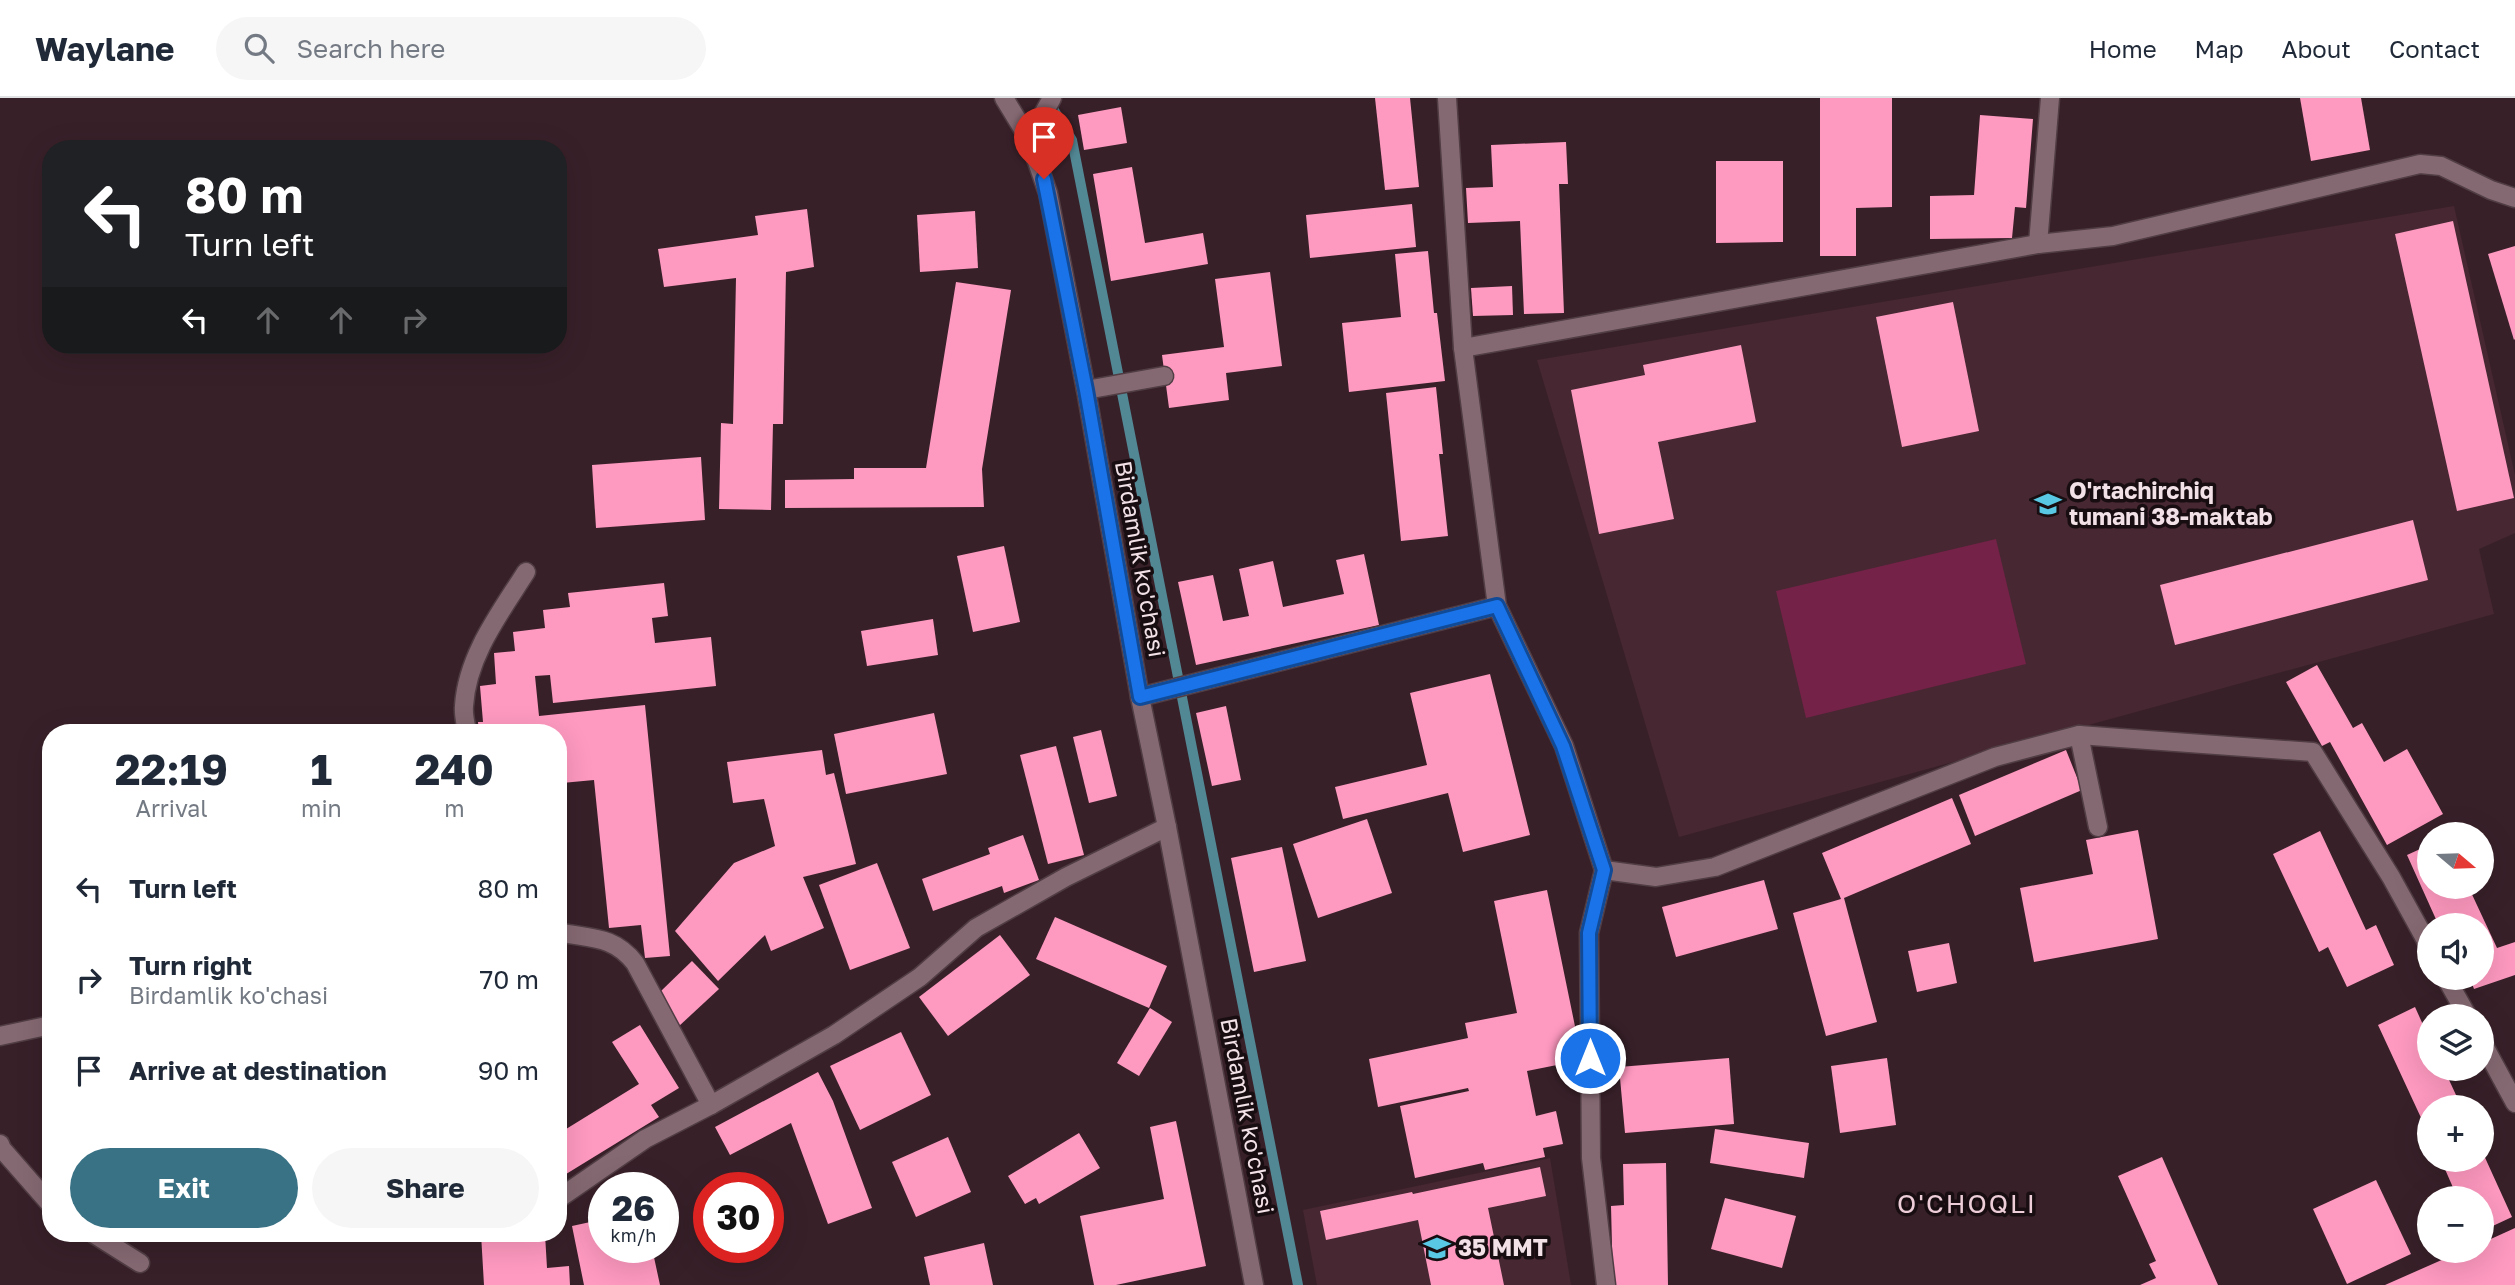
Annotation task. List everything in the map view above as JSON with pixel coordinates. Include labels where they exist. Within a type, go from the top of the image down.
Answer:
[{"type":"street","name":"Birdamlik ko'chasi","points":[[1004,98],[1029,139],[1048,192],[1140,697],[1254,1285]]},
{"type":"street","points":[[1029,139],[1052,98]]},
{"type":"street","points":[[1447,98],[1463,348],[1497,606],[1563,746],[1604,870],[1589,933],[1589,947],[1591,1158],[1606,1285]]},
{"type":"street","points":[[2038,244],[2050,98]]},
{"type":"street","points":[[1463,348],[2038,244],[2113,236],[2420,164],[2441,166],[2515,198]]},
{"type":"street","points":[[1086,390],[1164,376]]},
{"type":"street","points":[[466,724],[464,708],[469,676],[480,647],[526,572]]},
{"type":"street","points":[[1140,697],[1497,606]]},
{"type":"street","points":[[1604,870],[1656,877],[1715,867],[1995,757],[2079,735],[2314,752],[2417,924]]},
{"type":"street","points":[[2079,735],[2098,827]]},
{"type":"street","points":[[567,1193],[645,1139],[834,1035],[920,977],[976,928],[1066,877],[1167,827]]},
{"type":"street","points":[[567,934],[597,939],[625,950],[711,1105]]},
{"type":"street","points":[[0,1036],[42,1027]]},
{"type":"street","points":[[2494,1064],[2515,1103]]},
{"type":"street","points":[[0,1144],[42,1195]]},
{"type":"street","points":[[107,1242],[140,1263]]},
{"type":"shaded area","name":"O'rtachirchiq tumani 38-maktab","points":[[2454,206],[2515,475],[2515,533],[2479,549],[2494,614],[1679,837],[1537,360]]},
{"type":"shaded area","points":[[1996,539],[2026,664],[1806,718],[1776,591]]},
{"type":"shaded area","name":"35 MMT","points":[[1550,1158],[1571,1285],[1317,1285],[1303,1210]]},
{"type":"building","points":[[1375,98],[1410,98],[1419,187],[1385,190]]},
{"type":"building","points":[[1820,98],[1892,98],[1892,207],[1856,208],[1856,256],[1820,256]]},
{"type":"building","points":[[2300,98],[2361,98],[2370,150],[2311,161]]},
{"type":"building","points":[[1121,107],[1127,143],[1084,150],[1078,115]]},
{"type":"building","points":[[1980,115],[2033,119],[2026,208],[2015,207],[2012,238],[1930,239],[1930,196],[1974,195]]},
{"type":"building","points":[[1566,142],[1568,184],[1559,184],[1564,313],[1524,314],[1520,221],[1468,223],[1466,188],[1493,187],[1491,145]]},
{"type":"building","points":[[1716,161],[1783,161],[1783,242],[1716,243]]},
{"type":"building","points":[[1132,167],[1145,243],[1203,233],[1208,264],[1111,281],[1093,174]]},
{"type":"building","points":[[1412,204],[1416,247],[1310,258],[1306,215]]},
{"type":"building","points":[[807,209],[814,267],[786,272],[783,424],[773,424],[771,510],[719,509],[721,423],[733,424],[736,278],[664,287],[658,249],[758,235],[755,216]]},
{"type":"building","points":[[975,211],[978,268],[920,272],[917,215]]},
{"type":"building","points":[[2453,221],[2514,498],[2457,511],[2395,234]]},
{"type":"building","points":[[2515,246],[2515,339],[2514,340],[2488,254]]},
{"type":"building","points":[[1428,251],[1445,381],[1349,392],[1342,323],[1401,317],[1395,254]]},
{"type":"building","points":[[1270,272],[1282,366],[1226,373],[1229,400],[1169,408],[1162,355],[1224,347],[1215,279]]},
{"type":"building","points":[[956,282],[1011,290],[982,469],[984,507],[785,508],[785,480],[854,479],[854,468],[926,468]]},
{"type":"building","points":[[1512,286],[1513,315],[1473,316],[1471,288]]},
{"type":"building","points":[[1953,302],[1979,431],[1902,447],[1876,317]]},
{"type":"building","points":[[1741,345],[1756,422],[1658,442],[1674,519],[1599,534],[1571,390],[1645,375],[1643,365]]},
{"type":"building","points":[[1436,387],[1443,454],[1439,454],[1448,536],[1401,541],[1386,393]]},
{"type":"building","points":[[701,457],[705,520],[596,528],[592,465]]},
{"type":"building","points":[[2413,520],[2428,580],[2175,645],[2160,585]]},
{"type":"building","points":[[1004,546],[1020,622],[973,632],[957,556]]},
{"type":"building","points":[[1364,554],[1379,625],[1196,665],[1178,582],[1213,575],[1223,621],[1249,616],[1239,569],[1273,561],[1283,607],[1344,594],[1336,560]]},
{"type":"building","points":[[664,583],[668,616],[652,618],[655,643],[711,637],[716,686],[553,703],[550,675],[535,676],[539,716],[645,705],[670,956],[645,958],[641,925],[609,928],[594,780],[567,783],[567,724],[478,724],[483,722],[480,686],[496,684],[494,653],[515,651],[513,632],[545,628],[543,610],[570,607],[568,593]]},
{"type":"building","points":[[933,619],[938,655],[867,666],[861,631]]},
{"type":"building","points":[[2317,665],[2353,728],[2362,723],[2384,762],[2407,749],[2443,814],[2429,822],[2417,822],[2417,828],[2387,845],[2330,742],[2322,746],[2286,682]]},
{"type":"building","points":[[1490,674],[1530,835],[1463,852],[1448,793],[1343,819],[1335,787],[1427,765],[1410,693]]},
{"type":"building","points":[[1226,706],[1241,780],[1212,786],[1196,713]]},
{"type":"building","points":[[934,713],[947,774],[846,794],[834,734]]},
{"type":"building","points":[[1101,730],[1117,796],[1089,803],[1073,737]]},
{"type":"building","points":[[1056,746],[1084,855],[1048,864],[1020,755]]},
{"type":"building","points":[[822,750],[826,775],[834,773],[856,864],[803,877],[824,928],[771,951],[765,935],[718,981],[675,931],[734,863],[775,846],[764,799],[733,803],[727,762]]},
{"type":"building","points":[[2066,750],[2082,790],[1975,836],[1959,795]]},
{"type":"building","points":[[1952,798],[1971,844],[1844,898],[1877,1022],[1826,1036],[1793,913],[1841,899],[1822,853]]},
{"type":"building","points":[[1367,819],[1392,893],[1318,918],[1293,844]]},
{"type":"building","points":[[2138,830],[2158,939],[2034,962],[2020,888],[2093,874],[2086,840]]},
{"type":"building","points":[[2320,831],[2366,930],[2376,925],[2394,965],[2347,987],[2328,947],[2319,952],[2273,854]]},
{"type":"building","points":[[1023,835],[1039,880],[1004,893],[1002,886],[933,911],[922,879],[990,854],[988,848]]},
{"type":"building","points":[[1282,847],[1306,961],[1254,972],[1231,858]]},
{"type":"building","points":[[2417,850],[2417,877],[2407,855]]},
{"type":"building","points":[[877,863],[910,948],[850,970],[819,885]]},
{"type":"building","points":[[1764,880],[1778,929],[1676,957],[1662,907]]},
{"type":"building","points":[[1547,890],[1577,1036],[1562,1039],[1567,1063],[1527,1071],[1536,1116],[1556,1111],[1563,1144],[1543,1148],[1545,1157],[1485,1170],[1483,1163],[1415,1178],[1400,1106],[1469,1091],[1468,1088],[1378,1107],[1369,1059],[1468,1038],[1465,1023],[1517,1013],[1494,901]]},
{"type":"building","points":[[2427,900],[2475,900],[2481,913],[2433,913]]},
{"type":"building","points":[[1055,917],[1167,966],[1149,1008],[1036,959]]},
{"type":"building","points":[[1000,935],[1030,975],[948,1036],[919,997]]},
{"type":"building","points":[[2494,942],[2497,948],[2515,942],[2515,975],[2494,982]]},
{"type":"building","points":[[1949,943],[1957,983],[1917,992],[1908,951]]},
{"type":"building","points":[[692,961],[719,989],[678,1027],[661,991]]},
{"type":"building","points":[[2415,1007],[2417,1081],[2450,1081],[2456,1095],[2417,1095],[2417,1109],[2378,1025]]},
{"type":"building","points":[[1150,1008],[1172,1022],[1139,1076],[1117,1063]]},
{"type":"building","points":[[640,1025],[679,1088],[651,1105],[659,1117],[567,1173],[567,1128],[639,1084],[612,1042]]},
{"type":"building","points":[[901,1032],[931,1095],[860,1130],[830,1066]]},
{"type":"building","points":[[1729,1058],[1734,1124],[1625,1133],[1619,1067]]},
{"type":"building","points":[[1887,1058],[1896,1125],[1840,1133],[1831,1066]]},
{"type":"building","points":[[818,1072],[833,1101],[872,1208],[828,1224],[791,1123],[730,1155],[715,1127]]},
{"type":"building","points":[[1176,1121],[1206,1266],[1116,1285],[1094,1285],[1080,1216],[1164,1199],[1150,1127]]},
{"type":"building","points":[[1715,1129],[1809,1143],[1804,1178],[1710,1163]]},
{"type":"building","points":[[1079,1133],[1100,1168],[1039,1204],[1036,1198],[1025,1204],[1008,1176]]},
{"type":"building","points":[[948,1137],[971,1192],[916,1217],[892,1162]]},
{"type":"building","points":[[2162,1157],[2218,1285],[2140,1285],[2156,1278],[2149,1264],[2156,1261],[2118,1176]]},
{"type":"building","points":[[1666,1163],[1668,1285],[1613,1285],[1611,1206],[1624,1205],[1623,1164]]},
{"type":"building","points":[[1540,1167],[1546,1196],[1488,1208],[1504,1285],[1431,1285],[1418,1220],[1326,1240],[1320,1211]]},
{"type":"building","points":[[2446,1172],[2492,1172],[2512,1217],[2494,1225],[2494,1186],[2452,1186]]},
{"type":"building","points":[[2376,1180],[2411,1254],[2347,1284],[2313,1209]]},
{"type":"building","points":[[1725,1198],[1796,1216],[1782,1268],[1711,1249]]},
{"type":"building","points":[[588,1222],[588,1263],[655,1263],[660,1285],[584,1285],[572,1226]]},
{"type":"building","points":[[2515,1228],[2515,1285],[2385,1285],[2435,1263],[2494,1263],[2494,1238]]},
{"type":"building","points":[[481,1242],[545,1242],[547,1268],[569,1266],[570,1285],[484,1285]]},
{"type":"building","points":[[984,1243],[993,1285],[930,1285],[924,1257]]},
{"type":"waterway","points":[[1049,102],[1072,140],[1298,1285]]},
{"type":"place","name":"O'rtachirchiq tumani 38-maktab","points":[[2048,504]]},
{"type":"place","name":"35 MMT","points":[[1437,1248]]},
{"type":"district","name":"O'CHOQLI","points":[[1967,1204]]},
{"type":"route","points":[[1044,179],[1086,390],[1140,697],[1497,606],[1563,746],[1604,870],[1589,933],[1590,1058]]}]
